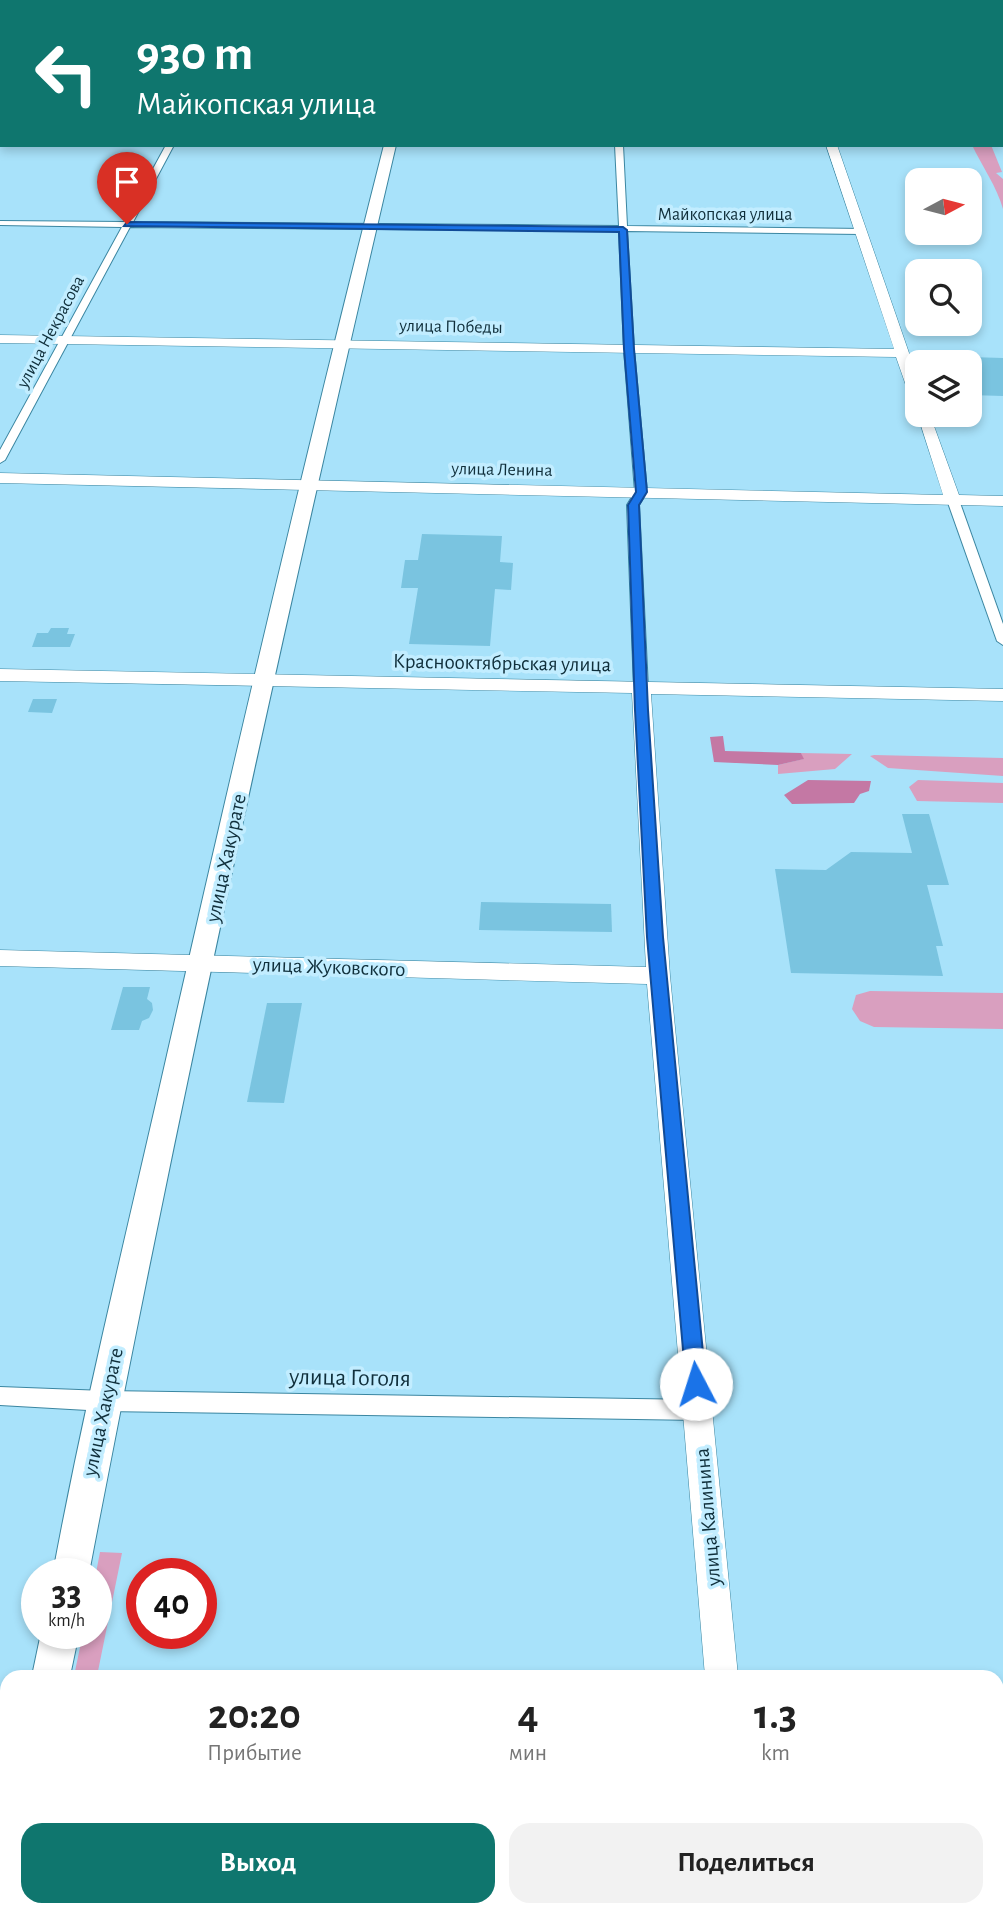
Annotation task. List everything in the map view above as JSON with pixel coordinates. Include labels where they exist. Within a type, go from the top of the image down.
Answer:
[{"type":"main road","name":"улица Хакурате","points":[[74,1558],[105,1401],[263,681],[307,486],[390,147]]},
{"type":"main road","points":[[52,1670],[57,1649]]},
{"type":"street","name":"улица Некрасова","points":[[0,460],[169,147]]},
{"type":"street","name":"улица Калинина","points":[[619,147],[629,349],[642,492],[633,505],[658,976],[721,1670]]},
{"type":"street","points":[[832,147],[905,362]]},
{"type":"street","name":"Майкопская улица","points":[[0,223],[861,231]]},
{"type":"street","name":"улица Победы","points":[[0,339],[902,353]]},
{"type":"street","points":[[927,427],[1003,641]]},
{"type":"street","name":"улица Ленина","points":[[0,478],[1003,501]]},
{"type":"street","name":"Краснооктябрьская улица","points":[[0,675],[1003,695]]},
{"type":"street","name":"улица Жуковского","points":[[0,958],[658,976]]},
{"type":"street","name":"улица Гоголя","points":[[0,1396],[105,1401],[699,1410]]},
{"type":"shaded area","points":[[973,147],[992,147],[1002,172],[996,173],[1003,179],[1003,209]]},
{"type":"shaded area","points":[[723,736],[725,751],[801,753],[804,759],[778,765],[714,762],[710,737]]},
{"type":"shaded area","points":[[801,753],[852,754],[835,769],[778,774],[778,765],[803,759]]},
{"type":"shaded area","points":[[870,756],[1003,758],[1003,776],[888,768]]},
{"type":"shaded area","points":[[808,780],[871,781],[869,791],[860,794],[854,803],[792,804],[784,795]]},
{"type":"shaded area","points":[[918,780],[1003,783],[1003,803],[917,801],[909,787]]},
{"type":"shaded area","points":[[870,991],[1003,993],[1003,1029],[874,1027],[860,1021],[852,1009],[856,995]]},
{"type":"shaded area","points":[[100,1552],[122,1553],[112,1602],[112,1558],[99,1558]]},
{"type":"shaded area","points":[[80,1649],[102,1649],[98,1670],[75,1670]]},
{"type":"building","points":[[982,357],[1003,358],[1003,396],[982,395]]},
{"type":"building","points":[[422,534],[502,536],[500,562],[513,563],[511,590],[495,589],[490,646],[409,644],[418,588],[401,588],[405,560],[418,560]]},
{"type":"building","points":[[51,628],[69,628],[67,634],[75,634],[70,647],[32,647],[37,633],[48,633]]},
{"type":"building","points":[[33,699],[57,699],[52,713],[28,712]]},
{"type":"building","points":[[902,814],[929,814],[949,885],[927,885],[943,946],[936,946],[943,976],[791,973],[775,869],[826,870],[851,852],[912,853]]},
{"type":"building","points":[[481,902],[611,904],[612,932],[479,930]]},
{"type":"building","points":[[123,987],[150,987],[147,999],[152,1003],[153,1010],[149,1018],[142,1021],[139,1030],[111,1030]]},
{"type":"building","points":[[267,1003],[302,1003],[284,1103],[247,1102]]},
{"type":"route","points":[[127,224],[623,230],[629,349],[642,492],[633,505],[641,710],[655,937],[696,1384]]}]
